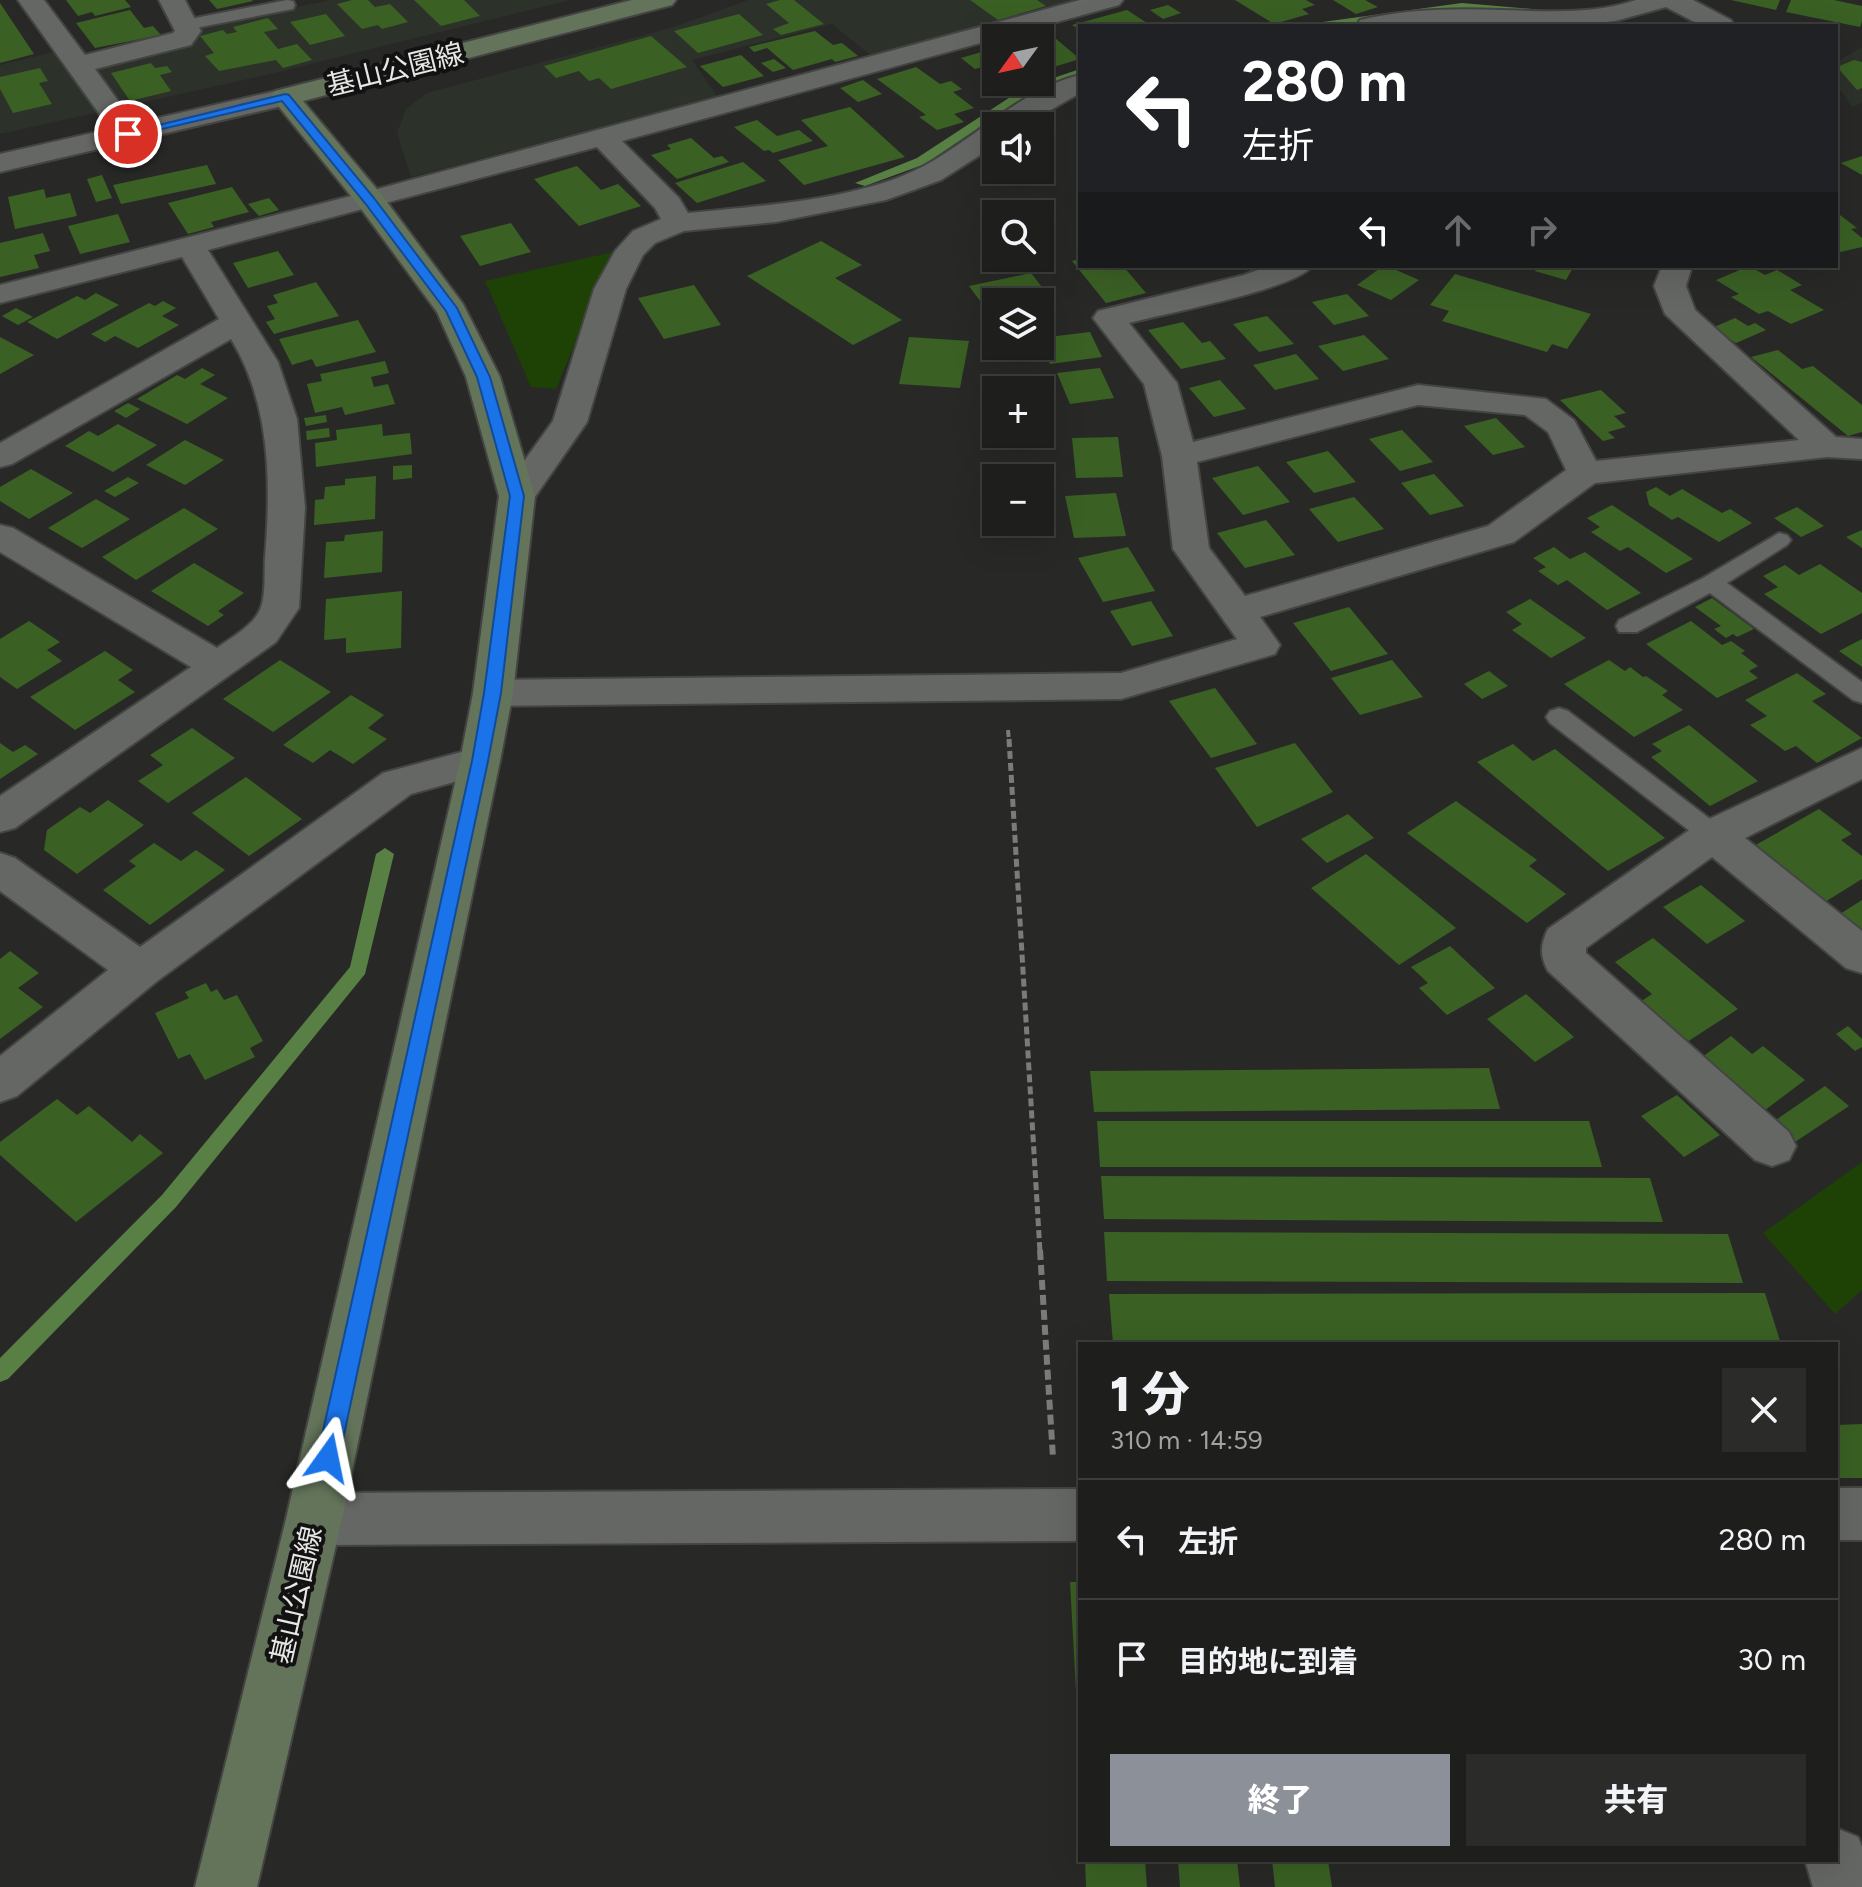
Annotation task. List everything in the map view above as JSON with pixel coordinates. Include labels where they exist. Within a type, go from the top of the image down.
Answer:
[{"type":"main road","name":"基山公園線","points":[[226,1887],[314,1519],[480,761],[493,693],[517,496],[483,377],[452,311],[370,200],[285,97],[663,0]]},
{"type":"street","points":[[31,0],[128,134]]},
{"type":"street","points":[[78,65],[182,39],[188,31],[172,0]]},
{"type":"street","points":[[0,294],[370,200],[1110,0]]},
{"type":"street","points":[[1385,24],[1474,17],[1601,18],[1661,0]]},
{"type":"street","points":[[1673,0],[1718,24]]},
{"type":"street","points":[[1026,112],[1052,95],[1078,84]]},
{"type":"street","points":[[0,163],[285,97]]},
{"type":"street","points":[[603,137],[668,204],[678,223]]},
{"type":"street","points":[[517,496],[570,422],[610,289],[630,251],[644,237],[678,223],[776,213],[876,194],[931,174],[982,141]]},
{"type":"street","points":[[0,817],[219,666],[263,633],[280,608],[287,508],[280,419],[262,362],[190,246]]},
{"type":"street","points":[[493,693],[1121,686],[1261,645],[1191,549],[1179,456],[1160,383],[1109,318],[1255,282],[1292,268]]},
{"type":"street","points":[[1676,268],[1670,286],[1681,314],[1827,447]]},
{"type":"street","points":[[0,457],[237,322]]},
{"type":"street","points":[[1179,456],[1418,395],[1534,406],[1562,427],[1585,473]]},
{"type":"street","points":[[1236,611],[1501,534],[1585,473],[1827,447],[1862,449]]},
{"type":"street","points":[[0,536],[219,666]]},
{"type":"street","points":[[0,1083],[140,970],[397,783],[480,761]]},
{"type":"street","points":[[1772,1146],[1564,959],[1564,941],[1713,835],[1862,762]]},
{"type":"street","points":[[1713,835],[1862,956]]},
{"type":"street","points":[[0,869],[140,970]]},
{"type":"street","points":[[1838,1514],[1862,1514]]},
{"type":"street","points":[[314,1519],[1068,1515]]},
{"type":"street","points":[[1837,1862],[1844,1887]]},
{"type":"lane","points":[[185,25],[287,5]]},
{"type":"lane","points":[[1628,626],[1711,583],[1779,540]]},
{"type":"lane","points":[[1711,583],[1862,694]]},
{"type":"lane","points":[[1559,717],[1713,835]]},
{"type":"path","points":[[1006,687],[1068,1515]]},
{"type":"shaded area","points":[[331,0],[570,0],[266,75],[0,134],[0,65],[53,52],[67,72],[184,43],[201,26]]},
{"type":"shaded area","points":[[748,0],[1076,0],[872,56],[832,24],[692,60],[717,96],[411,177],[397,133],[406,109],[427,93],[674,27]]},
{"type":"shaded area","points":[[1862,47],[1862,103],[1852,107],[1838,87],[1838,61]]},
{"type":"green space","points":[[613,252],[556,389],[531,387],[485,281]]},
{"type":"green space","points":[[1862,1162],[1862,1290],[1835,1314],[1763,1233]]},
{"type":"building","points":[[66,0],[125,0],[131,7],[95,16],[92,12],[78,16]]},
{"type":"building","points":[[209,0],[252,0],[253,1],[217,9]]},
{"type":"building","points":[[368,0],[375,7],[390,4],[408,22],[382,29],[378,25],[362,29],[337,4]]},
{"type":"building","points":[[414,0],[464,0],[480,16],[441,26]]},
{"type":"building","points":[[794,0],[824,24],[781,35],[773,29],[789,23],[766,4]]},
{"type":"building","points":[[970,0],[1037,0],[1046,6],[998,20]]},
{"type":"building","points":[[1235,0],[1306,0],[1315,5],[1302,9],[1309,14],[1274,24]]},
{"type":"building","points":[[1333,0],[1365,0],[1378,7],[1356,14]]},
{"type":"building","points":[[1731,0],[1780,0],[1776,10]]},
{"type":"building","points":[[1791,0],[1834,0],[1862,6],[1860,27],[1786,12]]},
{"type":"building","points":[[0,3],[34,54],[0,63]]},
{"type":"building","points":[[1168,5],[1181,13],[1163,19],[1150,10]]},
{"type":"building","points":[[130,10],[144,28],[153,26],[161,35],[95,48],[76,23]]},
{"type":"building","points":[[1127,10],[1147,23],[1078,24],[1078,29],[1072,25]]},
{"type":"building","points":[[326,14],[345,36],[310,45],[290,22]]},
{"type":"building","points":[[739,14],[763,35],[698,53],[674,31]]},
{"type":"building","points":[[268,18],[278,29],[264,32],[278,49],[297,44],[312,60],[283,68],[276,60],[219,71],[205,56],[214,53],[200,36],[223,30],[227,34],[237,32],[233,27]]},
{"type":"building","points":[[815,31],[833,45],[842,43],[858,56],[835,62],[832,59],[793,70],[767,48],[754,52],[749,47]]},
{"type":"building","points":[[651,36],[687,67],[611,89],[599,78],[589,81],[579,71],[556,78],[544,66]]},
{"type":"building","points":[[1054,38],[1078,57],[1054,67]]},
{"type":"building","points":[[982,52],[982,67],[975,69],[961,58]]},
{"type":"building","points":[[741,55],[764,76],[723,87],[700,66]]},
{"type":"building","points":[[774,59],[786,68],[773,72],[761,63]]},
{"type":"building","points":[[1854,60],[1862,62],[1862,88],[1857,90],[1838,67]]},
{"type":"building","points":[[151,63],[155,68],[167,66],[172,72],[160,75],[171,91],[130,101],[111,73]]},
{"type":"building","points":[[916,67],[940,84],[951,81],[962,89],[953,92],[974,108],[954,114],[964,122],[937,130],[919,117],[926,115],[877,79]]},
{"type":"building","points":[[40,68],[48,81],[39,83],[52,104],[13,113],[0,89],[0,77]]},
{"type":"building","points":[[863,80],[882,94],[858,102],[840,88]]},
{"type":"building","points":[[850,107],[905,157],[804,185],[778,160],[828,146],[801,120]]},
{"type":"building","points":[[757,120],[777,136],[799,130],[813,141],[773,153],[764,151],[734,127]]},
{"type":"building","points":[[691,138],[714,158],[722,156],[729,162],[677,179],[651,155],[671,149],[667,145]]},
{"type":"building","points":[[1862,156],[1862,175],[1841,163]]},
{"type":"building","points":[[743,162],[766,181],[697,203],[675,183]]},
{"type":"building","points":[[207,165],[216,184],[121,204],[113,185]]},
{"type":"building","points":[[577,166],[601,190],[618,184],[641,206],[579,226],[534,179]]},
{"type":"building","points":[[102,175],[112,198],[96,202],[87,179]]},
{"type":"building","points":[[232,187],[249,212],[211,222],[214,227],[188,234],[168,203]]},
{"type":"building","points":[[44,189],[46,198],[70,193],[77,216],[15,229],[8,197]]},
{"type":"building","points":[[269,198],[279,210],[259,216],[248,204]]},
{"type":"building","points":[[118,214],[130,242],[80,254],[68,226]]},
{"type":"building","points":[[1838,214],[1857,228],[1851,229],[1862,238],[1862,247],[1838,253]]},
{"type":"building","points":[[511,223],[531,252],[480,266],[460,236]]},
{"type":"building","points":[[43,233],[50,251],[34,255],[39,268],[0,277],[0,243]]},
{"type":"building","points":[[821,241],[862,265],[835,278],[902,320],[853,345],[747,276]]},
{"type":"building","points":[[278,251],[294,275],[248,288],[233,263]]},
{"type":"building","points":[[1078,260],[1078,268],[1125,268],[1146,293],[1106,303],[1072,261]]},
{"type":"building","points":[[1380,268],[1392,268],[1419,280],[1391,300],[1357,285]]},
{"type":"building","points":[[1537,268],[1573,268],[1566,280],[1535,271]]},
{"type":"building","points":[[1744,268],[1753,268],[1765,275],[1777,270],[1802,285],[1790,290],[1824,310],[1791,324],[1768,311],[1759,314],[1731,297],[1739,294],[1716,280]]},
{"type":"building","points":[[1031,273],[1043,288],[982,288],[982,304],[969,286]]},
{"type":"building","points":[[1455,274],[1591,314],[1567,349],[1552,344],[1547,352],[1442,321],[1449,311],[1430,305]]},
{"type":"building","points":[[316,282],[339,316],[274,334],[266,322],[275,319],[267,306],[278,303],[273,295]]},
{"type":"building","points":[[694,285],[721,325],[664,339],[638,298]]},
{"type":"building","points":[[96,293],[119,305],[57,339],[27,322],[77,296],[85,300]]},
{"type":"building","points":[[1347,294],[1369,316],[1334,325],[1312,302]]},
{"type":"building","points":[[163,301],[176,308],[162,316],[179,325],[138,348],[115,336],[105,342],[91,334],[149,303],[155,306]]},
{"type":"building","points":[[16,308],[33,317],[18,325],[2,316]]},
{"type":"building","points":[[1267,316],[1294,344],[1259,352],[1233,324]]},
{"type":"building","points":[[1735,318],[1748,326],[1755,323],[1766,330],[1736,343],[1712,328]]},
{"type":"building","points":[[358,320],[376,352],[316,367],[312,359],[292,365],[279,339]]},
{"type":"building","points":[[1183,322],[1202,343],[1210,341],[1226,359],[1181,369],[1148,330]]},
{"type":"building","points":[[1090,332],[1102,357],[1050,364],[1048,360],[1054,360],[1054,336]]},
{"type":"building","points":[[1364,335],[1389,359],[1343,371],[1318,346]]},
{"type":"building","points":[[0,337],[34,355],[0,374]]},
{"type":"building","points":[[909,337],[969,341],[960,388],[899,384]]},
{"type":"building","points":[[1778,350],[1802,369],[1813,366],[1862,405],[1862,432],[1848,436],[1751,357]]},
{"type":"building","points":[[1296,354],[1319,379],[1275,390],[1253,365]]},
{"type":"building","points":[[385,361],[389,373],[371,377],[374,387],[388,384],[395,404],[345,415],[342,407],[315,413],[307,384],[322,381],[320,374]]},
{"type":"building","points":[[202,368],[215,375],[200,384],[228,398],[187,424],[137,399],[177,375],[185,379]]},
{"type":"building","points":[[1100,368],[1114,398],[1070,404],[1057,373]]},
{"type":"building","points":[[1220,380],[1246,409],[1214,417],[1189,388]]},
{"type":"building","points":[[1601,390],[1626,413],[1614,416],[1626,427],[1608,432],[1615,438],[1603,441],[1560,400]]},
{"type":"building","points":[[128,403],[140,409],[126,418],[114,411]]},
{"type":"building","points":[[326,415],[327,422],[306,426],[304,418]]},
{"type":"building","points":[[1496,418],[1525,447],[1493,455],[1464,426]]},
{"type":"building","points":[[118,424],[157,445],[113,472],[65,446],[89,431],[98,436]]},
{"type":"building","points":[[382,424],[383,436],[410,433],[412,454],[316,467],[315,443],[337,440],[336,430]]},
{"type":"building","points":[[329,428],[330,437],[307,440],[306,431]]},
{"type":"building","points":[[1402,430],[1433,462],[1400,471],[1369,439]]},
{"type":"building","points":[[1118,437],[1123,477],[1076,478],[1072,438]]},
{"type":"building","points":[[185,440],[224,460],[185,485],[146,465]]},
{"type":"building","points":[[1328,451],[1356,482],[1314,493],[1286,462]]},
{"type":"building","points":[[412,465],[412,478],[393,480],[393,466]]},
{"type":"building","points":[[1258,466],[1290,502],[1243,515],[1212,478]]},
{"type":"building","points":[[31,469],[73,493],[29,519],[0,501],[0,487]]},
{"type":"building","points":[[1434,474],[1464,506],[1430,515],[1401,483]]},
{"type":"building","points":[[376,476],[375,519],[314,525],[315,500],[324,499],[325,487],[345,485],[345,479]]},
{"type":"building","points":[[128,477],[139,483],[115,497],[104,491]]},
{"type":"building","points":[[1656,487],[1670,496],[1682,489],[1722,513],[1730,509],[1752,523],[1719,542],[1678,517],[1672,520],[1649,505],[1646,492]]},
{"type":"building","points":[[1116,493],[1126,536],[1074,538],[1065,496]]},
{"type":"building","points":[[1354,497],[1384,529],[1338,542],[1309,509]]},
{"type":"building","points":[[96,499],[130,519],[82,548],[48,528]]},
{"type":"building","points":[[1612,505],[1693,559],[1666,573],[1628,547],[1620,551],[1591,532],[1600,527],[1587,518]]},
{"type":"building","points":[[1797,507],[1824,526],[1801,537],[1774,518]]},
{"type":"building","points":[[184,508],[218,529],[136,580],[102,557]]},
{"type":"building","points":[[1266,520],[1295,555],[1245,568],[1217,533]]},
{"type":"building","points":[[1862,530],[1862,548],[1846,537]]},
{"type":"building","points":[[383,531],[382,572],[324,578],[326,542],[344,541],[345,535]]},
{"type":"building","points":[[1128,547],[1155,591],[1103,602],[1078,558]]},
{"type":"building","points":[[1554,547],[1570,559],[1585,552],[1641,593],[1607,610],[1567,580],[1558,585],[1538,571],[1546,567],[1533,558]]},
{"type":"building","points":[[194,563],[244,593],[218,611],[224,615],[208,626],[151,591]]},
{"type":"building","points":[[1820,564],[1862,593],[1862,613],[1821,634],[1764,594],[1778,587],[1763,576],[1785,565],[1799,575]]},
{"type":"building","points":[[402,591],[401,648],[346,653],[346,638],[324,640],[326,599]]},
{"type":"building","points":[[1712,598],[1754,629],[1737,637],[1733,634],[1726,638],[1714,629],[1721,626],[1695,607]]},
{"type":"building","points":[[1530,599],[1586,638],[1551,658],[1512,630],[1522,624],[1506,612]]},
{"type":"building","points":[[1151,601],[1173,636],[1132,646],[1110,611]]},
{"type":"building","points":[[1349,607],[1388,654],[1331,671],[1293,623]]},
{"type":"building","points":[[29,621],[60,642],[47,650],[62,661],[17,689],[0,677],[0,639]]},
{"type":"building","points":[[1691,621],[1722,645],[1731,641],[1745,651],[1741,653],[1758,666],[1749,671],[1758,678],[1717,698],[1646,644]]},
{"type":"building","points":[[1862,639],[1862,667],[1839,651]]},
{"type":"building","points":[[105,651],[133,670],[118,680],[135,692],[75,730],[30,697]]},
{"type":"building","points":[[280,660],[331,692],[273,732],[223,699]]},
{"type":"building","points":[[1392,660],[1423,697],[1360,715],[1331,678]]},
{"type":"building","points":[[1609,660],[1625,671],[1630,667],[1646,676],[1668,691],[1662,695],[1683,710],[1634,737],[1564,684]]},
{"type":"building","points":[[1489,671],[1508,686],[1482,699],[1464,684]]},
{"type":"building","points":[[1797,673],[1826,694],[1812,701],[1862,738],[1817,763],[1796,746],[1785,751],[1750,725],[1767,716],[1745,700]]},
{"type":"building","points":[[1215,688],[1257,744],[1211,758],[1169,701]]},
{"type":"building","points":[[351,695],[384,715],[368,728],[387,739],[353,764],[330,750],[313,763],[283,745]]},
{"type":"building","points":[[1689,725],[1758,781],[1710,806],[1651,757],[1662,751],[1652,744]]},
{"type":"building","points":[[192,728],[235,758],[168,803],[138,781],[163,765],[150,755]]},
{"type":"building","points":[[0,743],[13,752],[25,745],[38,754],[0,779]]},
{"type":"building","points":[[1295,743],[1333,792],[1257,827],[1215,768]]},
{"type":"building","points":[[1513,744],[1533,761],[1555,749],[1665,838],[1608,871],[1477,762]]},
{"type":"building","points":[[246,777],[302,819],[249,856],[192,813]]},
{"type":"building","points":[[108,800],[144,825],[77,874],[44,850],[47,830],[80,807],[90,813]]},
{"type":"building","points":[[1456,801],[1537,860],[1529,866],[1566,894],[1527,923],[1407,833]]},
{"type":"building","points":[[1819,809],[1852,834],[1841,840],[1862,856],[1862,879],[1825,902],[1754,846]]},
{"type":"building","points":[[1348,814],[1374,838],[1327,863],[1301,839]]},
{"type":"building","points":[[154,843],[181,861],[196,850],[225,870],[150,925],[103,890],[136,866],[129,861]]},
{"type":"building","points":[[1366,854],[1456,928],[1399,965],[1311,888]]},
{"type":"building","points":[[1701,885],[1745,921],[1707,944],[1663,907]]},
{"type":"building","points":[[1862,900],[1862,936],[1837,916]]},
{"type":"building","points":[[1653,938],[1738,1009],[1687,1042],[1640,1002],[1652,994],[1615,962]]},
{"type":"building","points":[[1450,946],[1495,988],[1447,1015],[1419,988],[1428,983],[1411,967]]},
{"type":"building","points":[[10,951],[39,973],[18,988],[43,1007],[0,1039],[0,959]]},
{"type":"building","points":[[206,983],[211,992],[217,989],[224,1000],[237,995],[263,1041],[250,1048],[255,1057],[205,1080],[190,1054],[178,1059],[155,1013],[189,998],[185,992]]},
{"type":"building","points":[[1526,994],[1574,1037],[1535,1062],[1487,1019]]},
{"type":"building","points":[[1848,1026],[1862,1039],[1862,1047],[1855,1051],[1836,1034]]},
{"type":"building","points":[[1731,1036],[1752,1054],[1763,1046],[1805,1080],[1765,1110],[1702,1057]]},
{"type":"building","points":[[1489,1068],[1500,1109],[1094,1112],[1090,1071]]},
{"type":"building","points":[[1825,1086],[1849,1106],[1795,1142],[1773,1122]]},
{"type":"building","points":[[1677,1095],[1720,1135],[1684,1157],[1641,1116]]},
{"type":"building","points":[[57,1099],[77,1115],[89,1106],[132,1142],[140,1134],[163,1153],[76,1222],[0,1155],[0,1142]]},
{"type":"building","points":[[1097,1121],[1589,1121],[1602,1167],[1100,1167]]},
{"type":"building","points":[[1101,1176],[1650,1178],[1663,1222],[1104,1219]]},
{"type":"building","points":[[1104,1232],[1728,1234],[1743,1283],[1107,1281]]},
{"type":"building","points":[[1765,1293],[1780,1342],[1113,1342],[1109,1294]]},
{"type":"building","points":[[1862,1424],[1862,1478],[1838,1478],[1838,1425]]},
{"type":"building","points":[[1070,1582],[1078,1582],[1078,1727]]},
{"type":"building","points":[[1085,1862],[1145,1862],[1147,1887],[1086,1887]]},
{"type":"building","points":[[1178,1862],[1237,1862],[1240,1887],[1180,1887]]},
{"type":"building","points":[[1272,1862],[1328,1862],[1332,1887],[1275,1887]]},
{"type":"waterway","points":[[1330,24],[1462,6],[1543,13]]},
{"type":"waterway","points":[[861,183],[921,161],[1028,90],[1078,73]]},
{"type":"waterway","points":[[0,1372],[169,1201],[359,969],[385,854]]},
{"type":"route","points":[[128,134],[285,97],[370,200],[452,311],[483,377],[517,496],[493,693],[480,761],[328,1458]]}]
